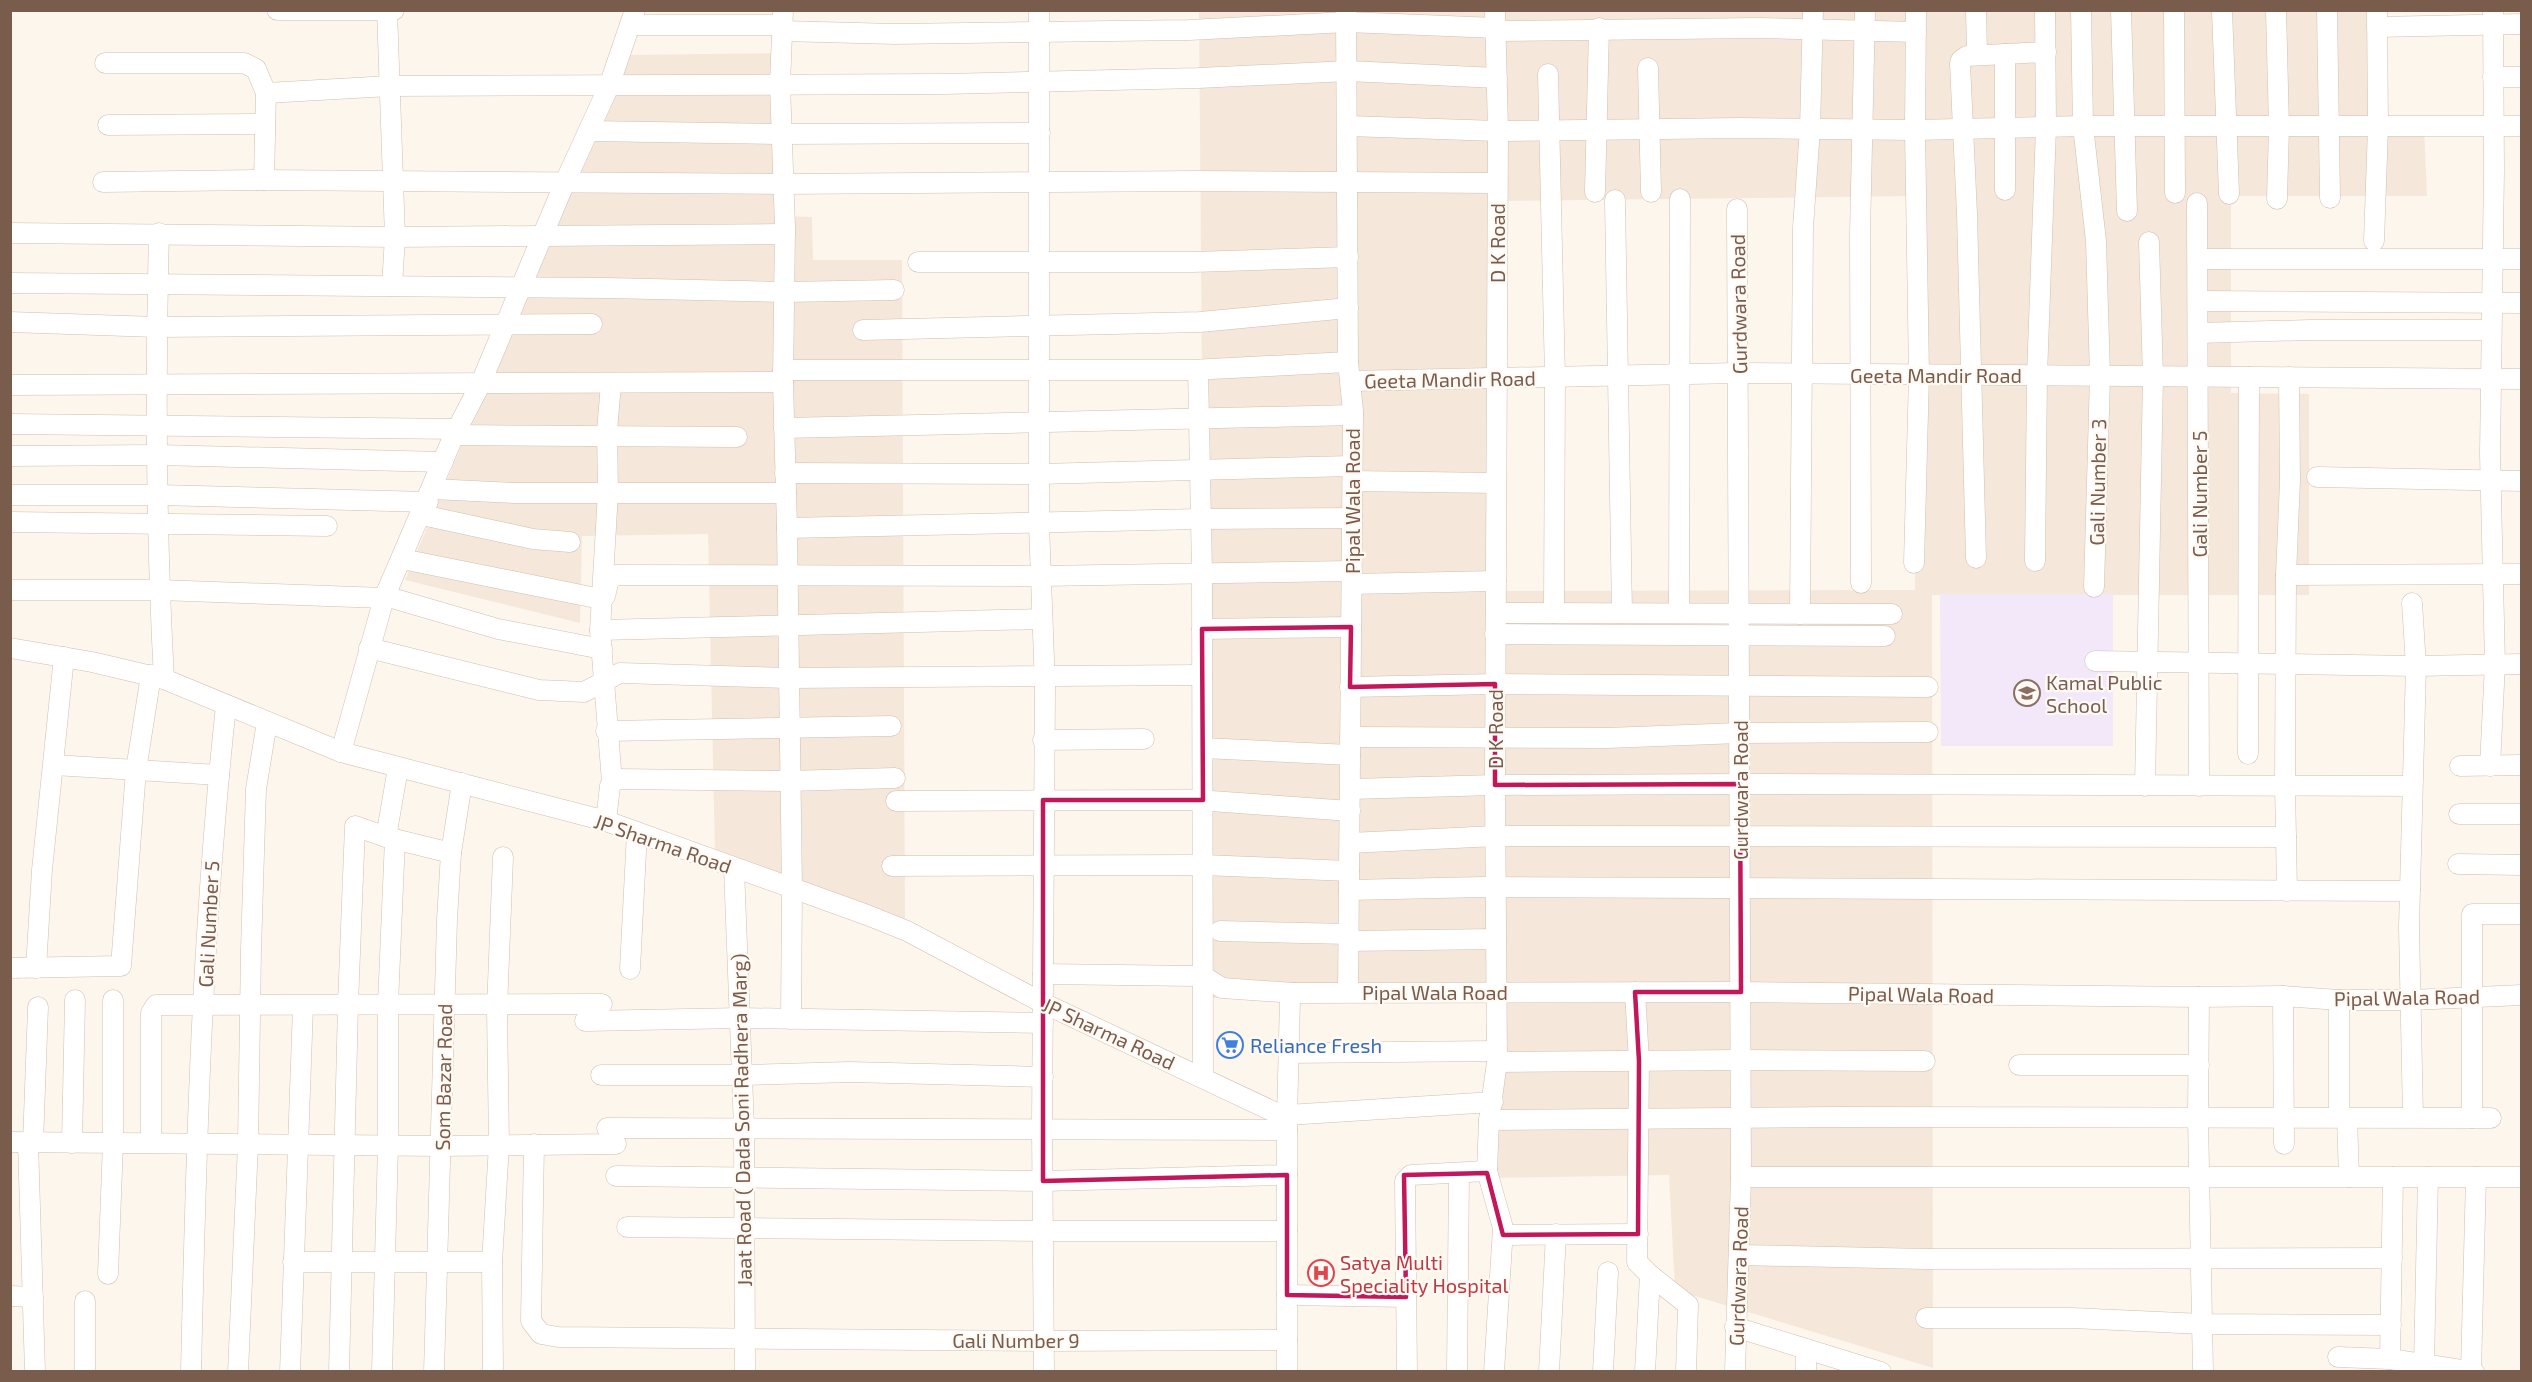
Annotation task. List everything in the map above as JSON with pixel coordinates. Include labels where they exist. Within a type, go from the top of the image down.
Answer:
[{"type":"street","points":[[277,10],[394,10]]},
{"type":"street","points":[[1039,10],[1039,524],[1044,676],[1042,1128],[1044,1371]]},
{"type":"street","points":[[1800,614],[1803,228],[1810,128],[1813,10]]},
{"type":"street","points":[[1861,583],[1860,374],[1865,10]]},
{"type":"street","points":[[1914,563],[1919,375],[1915,130],[1916,10]]},
{"type":"street","points":[[1976,10],[1977,54]]},
{"type":"street","points":[[2035,561],[2037,375],[2046,128],[2045,10]]},
{"type":"street","name":"Gali Number 3","points":[[2081,10],[2083,126],[2096,242],[2100,376],[2094,587]]},
{"type":"street","points":[[2121,10],[2127,212]]},
{"type":"street","points":[[2174,10],[2175,194]]},
{"type":"street","points":[[2222,10],[2229,194]]},
{"type":"street","points":[[2276,10],[2279,127],[2277,199]]},
{"type":"street","points":[[2327,10],[2330,198]]},
{"type":"street","points":[[387,11],[394,237],[392,286]]},
{"type":"street","points":[[341,752],[385,597],[456,432],[480,385],[545,235],[565,182],[609,86],[632,18],[782,22],[894,34],[1189,30],[1347,16],[1599,28],[1758,19],[1813,30],[1916,32]]},
{"type":"street","name":"Pipal Wala Road","points":[[1347,16],[1348,308],[1349,371],[1353,415],[1348,992]]},
{"type":"street","points":[[2490,766],[2495,664],[2490,379],[2494,259],[2493,17]]},
{"type":"street","points":[[2374,241],[2378,127],[2377,19],[2493,17],[2522,24]]},
{"type":"street","points":[[782,22],[780,84],[785,234],[783,376],[792,889],[791,1019]]},
{"type":"street","name":"D K Road","points":[[1487,1171],[1497,1056],[1495,634],[1498,131],[1496,23]]},
{"type":"street","points":[[1595,192],[1599,28]]},
{"type":"street","points":[[1976,558],[1961,60],[1977,54],[2046,52]]},
{"type":"street","points":[[2005,54],[2005,190]]},
{"type":"street","points":[[105,63],[244,63],[256,69],[266,93],[264,180]]},
{"type":"street","points":[[1648,68],[1651,192]]},
{"type":"street","points":[[266,93],[390,86],[1040,82],[1347,71],[1497,78]]},
{"type":"street","points":[[1548,74],[1555,377],[1554,614]]},
{"type":"street","points":[[2493,77],[2522,77]]},
{"type":"street","points":[[108,125],[266,124]]},
{"type":"street","points":[[1348,126],[1498,131],[1810,128],[1915,130],[2083,126],[2522,126]]},
{"type":"street","points":[[589,130],[782,134],[1040,133]]},
{"type":"street","points":[[103,182],[391,180],[783,184],[1039,181],[1497,183]]},
{"type":"street","points":[[1679,614],[1680,199]]},
{"type":"street","points":[[1615,200],[1622,614]]},
{"type":"street","name":"Gali Number 5","points":[[2197,203],[2199,786]]},
{"type":"street","name":"Gurdwara Road","points":[[1735,1371],[1742,1177],[1737,209]]},
{"type":"street","points":[[10,233],[394,237],[785,234]]},
{"type":"street","points":[[10,968],[121,966],[136,771],[158,677],[159,524],[156,327],[159,233]]},
{"type":"street","points":[[2145,786],[2153,377],[2149,242]]},
{"type":"street","points":[[918,262],[1193,262],[1348,257]]},
{"type":"street","points":[[2198,259],[2522,259]]},
{"type":"street","points":[[10,283],[784,292],[894,290]]},
{"type":"street","points":[[2198,301],[2522,303]]},
{"type":"street","points":[[863,330],[1200,322],[1348,308]]},
{"type":"street","points":[[10,322],[156,327],[592,324]]},
{"type":"street","points":[[2198,333],[2310,330],[2491,330]]},
{"type":"street","name":"Geeta Mandir Road","points":[[10,385],[611,384],[783,376],[1039,370],[1349,371],[1496,378],[1738,373],[2522,379]]},
{"type":"street","points":[[1198,370],[1202,572],[1203,1077]]},
{"type":"street","points":[[2248,377],[2248,753]]},
{"type":"street","points":[[2287,891],[2285,785],[2286,575],[2290,481],[2289,378]]},
{"type":"street","points":[[606,821],[612,782],[606,731],[601,598],[608,492],[607,436],[611,384]]},
{"type":"street","points":[[784,428],[1039,424],[1353,415]]},
{"type":"street","points":[[10,424],[607,436],[736,436]]},
{"type":"street","points":[[10,456],[158,455],[443,462]]},
{"type":"street","points":[[785,473],[1039,474],[1200,468],[1352,473],[1496,483]]},
{"type":"street","points":[[2317,477],[2522,481]]},
{"type":"street","points":[[10,495],[158,495],[427,502],[515,493],[786,493]]},
{"type":"street","points":[[427,502],[533,539],[570,542]]},
{"type":"street","points":[[787,528],[1352,518]]},
{"type":"street","points":[[10,522],[327,526]]},
{"type":"street","points":[[402,559],[601,598],[605,596],[609,580],[616,575],[1041,576],[1202,572],[1496,581]]},
{"type":"street","points":[[2286,575],[2522,574]]},
{"type":"street","points":[[10,590],[159,590],[385,597],[498,629],[601,640],[788,626],[1042,619]]},
{"type":"street","points":[[2412,603],[2416,666],[2410,891],[2413,1117]]},
{"type":"street","points":[[1496,614],[1892,614]]},
{"type":"street","points":[[1202,629],[1351,627]]},
{"type":"street","points":[[1495,634],[1885,636]]},
{"type":"street","name":"JP Sharma Road","points":[[10,648],[158,677],[341,752],[606,821],[907,931],[1043,1003],[1203,1077],[1287,1121]]},
{"type":"street","points":[[369,648],[539,690],[584,692],[620,674],[788,678],[1202,675]]},
{"type":"street","points":[[36,968],[42,870],[64,657]]},
{"type":"street","points":[[2095,661],[2416,666],[2522,664]]},
{"type":"street","points":[[1350,687],[1495,684],[1928,687]]},
{"type":"street","name":"Gali Number 5","points":[[191,1371],[196,1143],[203,1005],[212,848],[226,706]]},
{"type":"street","points":[[238,1371],[248,1144],[256,789],[267,722]]},
{"type":"street","points":[[606,731],[891,726]]},
{"type":"street","points":[[1203,748],[1350,746],[1495,738],[1928,732]]},
{"type":"street","points":[[1043,740],[1144,739]]},
{"type":"street","points":[[54,765],[219,775]]},
{"type":"street","points":[[2460,766],[2522,765]]},
{"type":"street","points":[[382,1371],[388,1145],[390,838],[398,768]]},
{"type":"street","points":[[612,782],[617,779],[645,778],[789,781],[895,778]]},
{"type":"street","name":"Som Bazar Road","points":[[434,1371],[451,853],[462,783]]},
{"type":"street","points":[[1350,789],[1495,785],[1740,784],[2412,786]]},
{"type":"street","points":[[896,801],[1203,800],[1350,811]]},
{"type":"street","points":[[2459,814],[2522,813]]},
{"type":"street","points":[[339,1371],[355,826],[390,838],[451,853]]},
{"type":"street","points":[[630,969],[637,832]]},
{"type":"street","points":[[1350,843],[1496,836],[2286,837]]},
{"type":"street","points":[[493,1371],[492,1262],[499,1145],[497,1005],[503,857]]},
{"type":"street","points":[[2458,864],[2522,865]]},
{"type":"street","points":[[892,866],[1203,865],[1349,881],[1495,887],[2410,891]]},
{"type":"street","name":"Jaat Road ( Dada Soni Radhera Marg)","points":[[734,868],[744,1128],[745,1371]]},
{"type":"street","points":[[24,1143],[499,1145],[744,1128],[1042,1128],[1287,1121],[1491,1111],[1639,1120],[2343,1116],[2481,1118],[2470,997],[2472,914],[2522,914]]},
{"type":"street","points":[[1220,931],[1349,938],[1496,939]]},
{"type":"street","points":[[1043,974],[1203,976]]},
{"type":"street","name":"Pipal Wala Road","points":[[1203,976],[1222,988],[1294,993],[1741,992],[2283,996],[2339,1000],[2411,1000],[2522,995]]},
{"type":"street","points":[[1635,992],[1639,1061],[1637,1262],[1688,1305],[1686,1371]]},
{"type":"street","points":[[1287,1371],[1288,1053],[1290,999],[1294,993]]},
{"type":"street","points":[[2283,996],[2284,1144]]},
{"type":"street","points":[[2199,997],[2198,1118],[2203,1371]]},
{"type":"street","points":[[72,1143],[75,1000]]},
{"type":"street","points":[[108,1274],[113,1143],[113,1000]]},
{"type":"street","points":[[2339,1000],[2343,1116],[2349,1177]]},
{"type":"street","points":[[150,1143],[153,1008],[163,1004],[250,1006],[602,1004]]},
{"type":"street","points":[[290,1371],[303,1006]]},
{"type":"street","points":[[35,1371],[24,1143],[38,1007]]},
{"type":"street","points":[[585,1021],[741,1018],[1043,1023]]},
{"type":"street","points":[[1288,1053],[1639,1061],[1925,1061]]},
{"type":"street","points":[[2019,1065],[2199,1065]]},
{"type":"street","points":[[601,1075],[850,1072],[1043,1077]]},
{"type":"street","name":"Gali Number 9","points":[[534,1144],[531,1321],[541,1334],[558,1337],[745,1339],[1287,1340]]},
{"type":"street","points":[[1407,1371],[1405,1181],[1411,1175],[1487,1171],[1502,1221],[1503,1234],[1494,1371]]},
{"type":"street","points":[[1457,1371],[1459,1173]]},
{"type":"street","points":[[616,1176],[1043,1181],[1287,1174]]},
{"type":"street","points":[[1742,1177],[2522,1177]]},
{"type":"street","points":[[2390,1359],[2393,1177]]},
{"type":"street","points":[[2424,1364],[2427,1177]]},
{"type":"street","points":[[2338,1358],[2390,1359],[2472,1371],[2476,1177]]},
{"type":"street","points":[[627,1227],[1287,1231]]},
{"type":"street","points":[[1503,1234],[1638,1234]]},
{"type":"street","points":[[1550,1371],[1556,1234]]},
{"type":"street","points":[[1739,1256],[1926,1259],[2392,1258]]},
{"type":"street","points":[[293,1262],[492,1262]]},
{"type":"street","points":[[1603,1371],[1608,1272]]},
{"type":"street","points":[[1645,1371],[1650,1275]]},
{"type":"street","points":[[1287,1295],[1406,1297]]},
{"type":"street","points":[[10,1296],[33,1297]]},
{"type":"street","points":[[85,1371],[86,1301]]},
{"type":"street","points":[[1926,1317],[2072,1318],[2203,1324],[2391,1325]]},
{"type":"street","points":[[1735,1327],[1881,1371]]},
{"type":"street","points":[[1806,1348],[1806,1371]]},
{"type":"highlighted area","points":[[1351,627],[1350,687],[1495,684],[1495,785],[1740,784],[1741,992],[1635,992],[1639,1061],[1638,1234],[1503,1235],[1487,1173],[1404,1175],[1406,1297],[1287,1295],[1287,1175],[1043,1181],[1043,800],[1203,800],[1202,629]]},
{"type":"shaded area","points":[[1199,11],[2380,11],[2381,129],[2424,126],[2427,196],[2231,196],[2231,393],[2309,394],[2309,595],[1932,595],[1933,1368],[1675,1290],[1669,1175],[1494,1178],[1491,1000],[1207,998]],"holes":[[[1917,196],[1915,590],[1501,591],[1497,201]]]},
{"type":"shaded area","points":[[784,53],[783,216],[812,217],[813,260],[902,260],[905,924],[715,853],[708,534],[582,536],[580,623],[405,580],[625,55]]},
{"type":"shaded area","name":"Kamal Public School","points":[[1940,594],[2113,594],[2113,746],[1941,746]]},
{"type":"place","name":"Kamal Public School","points":[[2027,693]]},
{"type":"place","name":"Reliance Fresh","points":[[1230,1045]]},
{"type":"place","name":"Satya Multi Speciality Hospital","points":[[1321,1273]]}]
